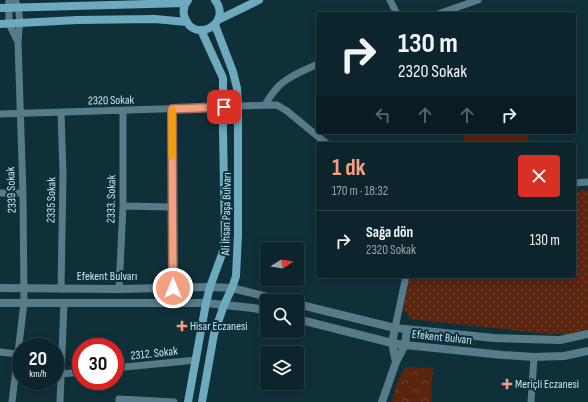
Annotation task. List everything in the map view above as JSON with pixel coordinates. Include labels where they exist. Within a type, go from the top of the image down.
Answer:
[{"type":"main road","name":"Ali İhsan Paşa Bulvarı","points":[[202,402],[214,334],[236,276],[238,235],[237,88],[216,22],[220,13],[219,7],[215,0]]},
{"type":"main road","points":[[6,6],[19,8],[187,2],[184,9],[187,22],[193,28],[201,30],[210,28],[216,22],[259,0]]},
{"type":"main road","points":[[0,24],[77,20],[155,19],[187,22]]},
{"type":"main road","name":"Ali İhsan Paşa Bulvarı","points":[[188,402],[206,303],[224,246],[223,78],[201,30]]},
{"type":"street","points":[[15,0],[19,8]]},
{"type":"street","points":[[390,0],[396,12]]},
{"type":"street","points":[[444,12],[478,0]]},
{"type":"street","points":[[6,6],[9,24],[18,42]]},
{"type":"street","name":"2339 Sokak","points":[[19,8],[20,23],[18,42],[23,193],[24,288],[24,303],[20,338]]},
{"type":"street","points":[[264,105],[281,84],[295,74],[316,65]]},
{"type":"street","points":[[238,106],[277,105],[287,111],[325,142]]},
{"type":"street","name":"2320 Sokak","points":[[0,114],[224,107]]},
{"type":"street","points":[[172,109],[173,288]]},
{"type":"street","name":"2333. Sokak","points":[[119,289],[123,206],[123,110]]},
{"type":"street","name":"2335 Sokak","points":[[61,112],[63,174],[61,289]]},
{"type":"street","points":[[576,183],[588,182]]},
{"type":"street","points":[[0,193],[23,193]]},
{"type":"street","points":[[123,206],[172,207]]},
{"type":"street","points":[[396,362],[392,343],[406,278]]},
{"type":"street","name":"Efekent Bulvarı","points":[[0,288],[119,289],[210,287],[232,288],[260,295]]},
{"type":"street","points":[[0,303],[206,303],[260,310]]},
{"type":"street","points":[[63,338],[64,303]]},
{"type":"street","name":"Efekent Bulvarı","points":[[304,306],[408,330],[494,338],[560,340],[588,334]]},
{"type":"street","name":"Efekent Bulvarı","points":[[304,321],[405,345],[534,357],[564,356],[588,351]]},
{"type":"street","points":[[382,402],[396,362],[405,345],[408,330]]},
{"type":"street","points":[[0,352],[12,353]]},
{"type":"street","points":[[531,402],[534,357]]},
{"type":"street","name":"2312. Sokak","points":[[124,367],[196,360]]},
{"type":"street","name":"2339 Sokak","points":[[12,402],[14,390]]},
{"type":"street","points":[[60,402],[61,390]]},
{"type":"street","points":[[119,402],[119,399],[174,402]]},
{"type":"green space","points":[[463,134],[527,134],[529,142],[465,142]]},
{"type":"green space","points":[[588,190],[588,329],[570,334],[550,334],[411,319],[403,309],[410,278],[576,278],[576,191]]},
{"type":"green space","points":[[405,367],[433,368],[431,402],[392,402],[397,383]]},
{"type":"slow traffic","points":[[172,110],[172,156]]},
{"type":"place","name":"Hisar Eczanesi","points":[[182,326]]},
{"type":"place","name":"Meriçli Eczanesi","points":[[507,384]]},
{"type":"route","points":[[173,288],[172,109],[224,107]]}]
